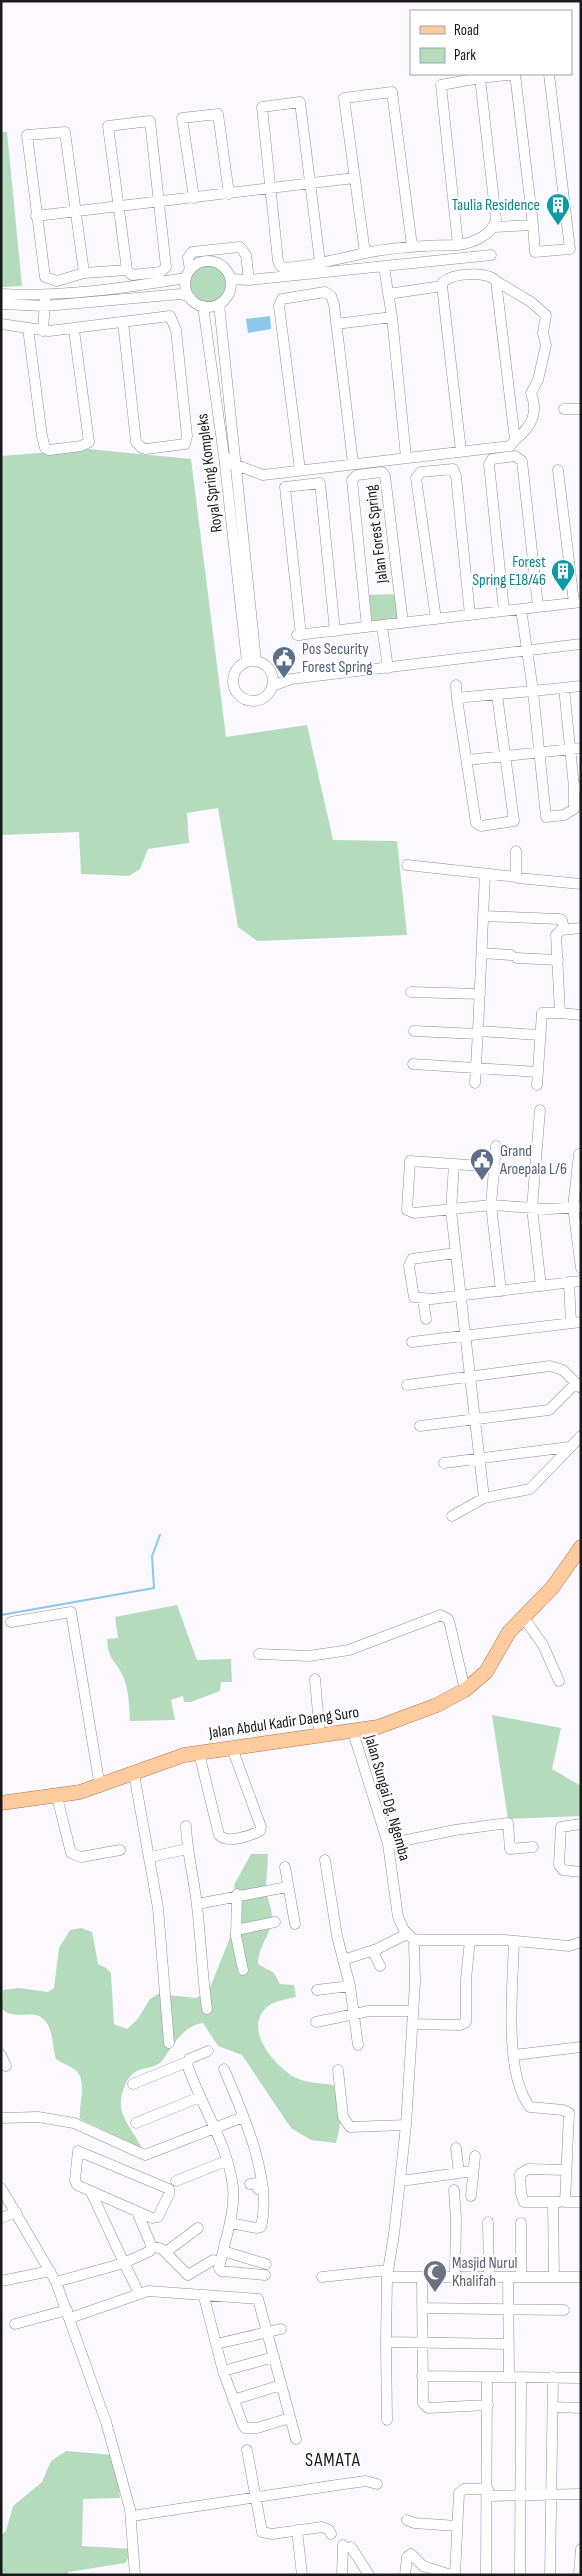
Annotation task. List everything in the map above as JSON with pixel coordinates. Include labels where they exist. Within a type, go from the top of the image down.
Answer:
[{"type":"main road","name":"Jalan Abdul Kadir Daeng Suro","points":[[1,1803],[57,1797],[100,1786],[172,1759],[199,1753],[353,1732],[392,1722],[437,1704],[465,1690],[486,1672],[509,1632],[552,1588],[581,1547]]},
{"type":"street","points":[[458,245],[441,85],[507,75]]},
{"type":"street","points":[[516,75],[535,252],[570,248],[549,75]]},
{"type":"street","points":[[480,78],[496,219],[494,227]]},
{"type":"street","points":[[366,253],[344,98],[392,92],[412,246]]},
{"type":"street","points":[[320,262],[300,102],[262,107],[279,264],[284,267],[320,262],[394,248],[458,245],[470,242],[494,227],[533,225]]},
{"type":"street","points":[[194,198],[182,118],[218,114],[229,194]]},
{"type":"street","points":[[84,273],[65,132],[27,135],[45,277],[57,280],[84,273],[127,270],[134,275],[161,272],[165,270],[150,121],[108,126],[127,270]]},
{"type":"street","points":[[36,216],[354,178]]},
{"type":"street","points":[[190,297],[186,288],[188,258],[192,252],[240,248],[246,254],[249,280]]},
{"type":"street","points":[[388,266],[394,248]]},
{"type":"street","points":[[383,250],[388,266],[388,294],[406,457]]},
{"type":"street","points":[[231,279],[249,280],[491,255]]},
{"type":"street","points":[[1,294],[45,301],[188,274],[200,262],[213,262],[224,268],[231,279],[228,296],[219,304],[203,306],[190,297],[181,294],[1,304]]},
{"type":"street","points":[[114,272],[116,289]]},
{"type":"street","points":[[100,273],[102,291]]},
{"type":"street","points":[[224,456],[231,463],[236,463],[263,475],[510,446],[526,431],[533,420],[535,406],[531,393],[538,380],[546,346],[543,333],[546,315],[531,302],[485,274],[450,278],[443,282],[442,286],[461,451]]},
{"type":"street","points":[[496,281],[515,440]]},
{"type":"street","points":[[388,294],[442,286]]},
{"type":"street","points":[[300,470],[280,301],[282,299],[325,292],[333,299],[353,463]]},
{"type":"street","points":[[43,331],[45,301]]},
{"type":"street","name":"Royal Spring Kompleks","points":[[219,304],[254,633],[252,661]]},
{"type":"street","name":"Royal Spring Kompleks","points":[[203,306],[224,456],[244,636],[252,661]]},
{"type":"street","points":[[1,324],[43,331],[74,330],[168,314],[172,318],[176,330],[187,436],[184,444],[142,448],[136,442],[123,322]]},
{"type":"street","points":[[336,324],[392,317]]},
{"type":"street","points":[[28,328],[42,436],[45,448],[49,450],[81,446],[88,442],[74,330]]},
{"type":"street","points":[[564,409],[581,409]]},
{"type":"street","points":[[504,610],[489,464],[492,459],[497,457],[515,456],[522,461],[538,606]]},
{"type":"street","points":[[436,619],[416,478],[421,472],[446,468],[453,470],[456,476],[470,614]]},
{"type":"street","points":[[335,631],[320,483],[286,487],[299,635],[382,626],[577,602],[558,470]]},
{"type":"street","name":"Jalan Forest Spring","points":[[367,627],[352,480],[357,475],[382,472],[385,476],[402,623]]},
{"type":"street","points":[[522,608],[546,817],[564,815],[574,809],[577,787],[575,748],[564,688]]},
{"type":"street","points":[[382,626],[388,668]]},
{"type":"street","points":[[272,686],[291,679],[581,644]]},
{"type":"street","points":[[252,661],[267,666],[272,674],[272,686],[268,693],[258,700],[249,700],[241,696],[234,686],[234,677],[240,666],[252,661]]},
{"type":"street","points":[[272,674],[291,679]]},
{"type":"street","points":[[456,685],[476,823],[481,826],[514,820],[496,695]]},
{"type":"street","points":[[457,699],[581,686]]},
{"type":"street","points":[[467,760],[575,748]]},
{"type":"street","points":[[516,850],[516,877]]},
{"type":"street","points":[[407,865],[581,884]]},
{"type":"street","points":[[475,1083],[485,874]]},
{"type":"street","points":[[484,916],[559,919],[562,920],[564,929]]},
{"type":"street","points":[[560,1013],[556,935],[558,931],[564,929],[581,928]]},
{"type":"street","points":[[482,953],[558,960]]},
{"type":"street","points":[[411,992],[480,994]]},
{"type":"street","points":[[537,1085],[542,1013],[581,1015]]},
{"type":"street","points":[[414,1031],[540,1035]]},
{"type":"street","points":[[413,1064],[538,1072]]},
{"type":"street","points":[[540,1110],[532,1208],[542,1286]]},
{"type":"street","points":[[496,1146],[491,1205],[501,1291]]},
{"type":"street","points":[[579,1154],[577,1207],[581,1268]]},
{"type":"street","points":[[494,1167],[410,1161],[406,1207],[414,1213],[450,1211],[491,1205],[532,1208],[577,1207]]},
{"type":"street","points":[[454,1164],[450,1211],[484,1498]]},
{"type":"street","points":[[455,1253],[420,1257],[410,1262],[414,1298],[423,1300],[581,1281]]},
{"type":"street","points":[[412,1342],[576,1322],[568,1282]]},
{"type":"street","points":[[423,1300],[426,1319]]},
{"type":"street","points":[[407,1385],[555,1367],[563,1370],[578,1385],[551,1409],[420,1426]]},
{"type":"street","points":[[452,1516],[484,1498],[529,1490],[581,1436]]},
{"type":"street","points":[[444,1463],[569,1447]]},
{"type":"street","points":[[11,1622],[71,1612],[100,1786]]},
{"type":"street","points":[[528,1614],[544,1645],[558,1681]]},
{"type":"street","points":[[260,1654],[309,1656],[349,1650],[441,1615],[445,1616],[450,1625],[465,1690]]},
{"type":"street","points":[[315,1679],[320,1737]]},
{"type":"street","name":"Jalan Sungai Dg. Ngemba","points":[[353,1732],[388,1844],[396,1907],[410,1937]]},
{"type":"street","points":[[199,1753],[219,1835],[221,1838],[227,1839],[238,1838],[254,1834],[260,1831],[261,1827],[232,1748]]},
{"type":"street","points":[[134,1774],[158,1908],[169,2043]]},
{"type":"street","points":[[57,1797],[71,1853],[81,1857],[120,1850]]},
{"type":"street","points":[[388,1844],[455,1830],[508,1823],[510,1849],[533,1847]]},
{"type":"street","points":[[581,1824],[564,1825],[560,1830],[559,1865],[563,1870],[581,1872]]},
{"type":"street","points":[[186,1826],[187,1849],[197,1904],[203,1987],[207,2009]]},
{"type":"street","points":[[150,1856],[187,1849]]},
{"type":"street","points":[[325,1860],[343,1960],[350,1986],[358,2045]]},
{"type":"street","points":[[285,1867],[295,1924]]},
{"type":"street","points":[[197,1904],[237,1894],[287,1886]]},
{"type":"street","points":[[237,1894],[236,1930],[243,1970]]},
{"type":"street","points":[[236,1930],[275,1922]]},
{"type":"street","points":[[387,2420],[387,2273],[401,2181],[406,2125],[413,2011],[410,1937]]},
{"type":"street","points":[[343,1960],[410,1937],[514,1941],[569,1946],[581,1942]]},
{"type":"street","points":[[412,2024],[460,2025],[466,2022],[466,1979],[470,1940]]},
{"type":"street","points":[[514,1941],[514,2055],[518,2086],[530,2107],[563,2110],[569,2113],[565,2202]]},
{"type":"street","points":[[373,1951],[380,1966]]},
{"type":"street","points":[[317,1990],[350,1986]]},
{"type":"street","points":[[316,2022],[354,2012],[381,2010],[413,2011]]},
{"type":"street","points":[[514,2055],[581,2047]]},
{"type":"street","points":[[134,2084],[208,2051]]},
{"type":"street","points":[[1,2055],[6,2066]]},
{"type":"street","points":[[187,2062],[226,2161],[233,2186],[230,2223],[219,2268],[221,2271],[265,2275]]},
{"type":"street","points":[[224,2068],[244,2117],[263,2188],[261,2227],[257,2228],[230,2223]]},
{"type":"street","points":[[338,2070],[343,2117],[350,2127],[406,2125]]},
{"type":"street","points":[[136,2123],[200,2097]]},
{"type":"street","points":[[1,2118],[38,2117],[74,2123],[144,2155],[244,2117]]},
{"type":"street","points":[[456,2148],[459,2173]]},
{"type":"street","points":[[79,2151],[170,2190],[157,2218],[152,2218],[91,2192],[75,2183],[76,2154],[79,2151]]},
{"type":"street","points":[[471,2196],[475,2156]]},
{"type":"street","points":[[176,2181],[226,2161]]},
{"type":"street","points":[[565,2170],[528,2169],[520,2174],[521,2194],[524,2202],[581,2202]]},
{"type":"street","points":[[401,2181],[473,2171]]},
{"type":"street","points":[[250,2184],[257,2183],[258,2189],[263,2188]]},
{"type":"street","points":[[1,2188],[56,2282],[69,2314],[106,2422],[132,2516],[135,2575]]},
{"type":"street","points":[[454,2190],[456,2219],[455,2278]]},
{"type":"street","points":[[91,2192],[136,2287]]},
{"type":"street","points":[[553,2202],[554,2277]]},
{"type":"street","points":[[1,2218],[16,2212]]},
{"type":"street","points":[[56,2282],[124,2263],[150,2251],[151,2246],[137,2212]]},
{"type":"street","points":[[488,2222],[489,2277]]},
{"type":"street","points":[[521,2223],[521,2277]]},
{"type":"street","points":[[166,2252],[198,2228]]},
{"type":"street","points":[[151,2246],[160,2247],[189,2276],[214,2260]]},
{"type":"street","points":[[223,2251],[266,2264]]},
{"type":"street","points":[[1,2281],[50,2271]]},
{"type":"street","points":[[322,2277],[387,2273],[455,2278],[581,2277]]},
{"type":"street","points":[[422,2277],[422,2399],[425,2407],[488,2405]]},
{"type":"street","points":[[508,2277],[509,2377]]},
{"type":"street","points":[[15,2324],[69,2314],[140,2292],[258,2299],[296,2439]]},
{"type":"street","points":[[204,2297],[223,2372],[245,2428],[256,2428],[290,2418]]},
{"type":"street","points":[[422,2308],[564,2310]]},
{"type":"street","points":[[216,2344],[281,2329]]},
{"type":"street","points":[[386,2342],[509,2344]]},
{"type":"street","points":[[223,2372],[274,2357]]},
{"type":"street","points":[[422,2376],[581,2378]]},
{"type":"street","points":[[486,2575],[488,2492],[487,2377]]},
{"type":"street","points":[[520,2575],[521,2377]]},
{"type":"street","points":[[550,2575],[553,2377]]},
{"type":"street","points":[[233,2400],[281,2385]]},
{"type":"street","points":[[553,2407],[581,2408]]},
{"type":"street","points":[[247,2450],[253,2496],[262,2532],[272,2534],[326,2527],[331,2534]]},
{"type":"street","points":[[132,2516],[253,2496],[366,2482],[377,2484]]},
{"type":"street","points":[[405,2575],[407,2557],[411,2554],[423,2566],[453,2575],[461,2490],[520,2496],[581,2494]]},
{"type":"street","points":[[407,2520],[414,2523],[457,2526]]},
{"type":"street","points":[[297,2530],[302,2575]]},
{"type":"street","points":[[342,2575],[347,2546],[369,2575]]},
{"type":"street","points":[[579,2575],[581,2549]]},
{"type":"green space","points":[[1,132],[7,132],[22,286],[1,287]]},
{"type":"green space","points":[[209,263],[224,269],[230,284],[224,299],[209,305],[194,299],[188,284],[194,269]]},
{"type":"green space","points":[[89,449],[191,459],[226,737],[307,725],[333,840],[397,841],[407,935],[257,941],[238,927],[218,808],[187,813],[189,843],[148,849],[140,869],[129,876],[81,874],[79,832],[1,835],[1,456]]},
{"type":"green space","points":[[395,594],[398,619],[368,623],[365,595]]},
{"type":"green space","points":[[177,1605],[197,1660],[231,1659],[232,1682],[221,1682],[220,1691],[191,1702],[184,1702],[183,1696],[171,1700],[175,1720],[130,1721],[126,1685],[122,1674],[110,1655],[108,1646],[107,1639],[118,1638],[115,1617]]},
{"type":"green space","points":[[492,1715],[561,1728],[552,1769],[581,1786],[581,1816],[508,1819]]},
{"type":"green space","points":[[251,1854],[268,1854],[266,1889],[272,1916],[271,1926],[260,1952],[258,1964],[274,1973],[280,1984],[294,1985],[296,1997],[267,2007],[260,2016],[258,2025],[259,2035],[270,2055],[294,2077],[308,2082],[333,2085],[339,2099],[341,2113],[336,2143],[311,2140],[291,2128],[242,2055],[218,2046],[203,2023],[184,2032],[160,2063],[135,2072],[126,2083],[122,2095],[122,2111],[142,2148],[80,2119],[81,2079],[74,2069],[56,2059],[49,2026],[41,2017],[31,2014],[12,2014],[1,2008],[3,1990],[19,1988],[48,1992],[54,1988],[59,1948],[70,1930],[81,1928],[92,1932],[98,1964],[111,1973],[114,2024],[127,2029],[137,2020],[150,1999],[158,1994],[196,1998],[209,1990],[229,1940],[238,1904],[234,1885]]},
{"type":"green space","points":[[66,2451],[114,2455],[120,2498],[83,2499],[82,2546],[134,2549],[125,2563],[68,2572],[68,2575],[1,2575],[1,2535],[6,2531],[13,2506],[42,2482],[51,2461]]},
{"type":"water","points":[[270,316],[271,329],[248,333],[246,319]]},
{"type":"waterway","points":[[1,1615],[154,1588],[152,1556],[160,1535]]},
{"type":"place","name":"Taulia Residence","points":[[558,226]]},
{"type":"place","name":"Forest Spring E18/46","points":[[563,592]]},
{"type":"place","name":"Pos Security Forest Spring","points":[[284,679]]},
{"type":"place","name":"Grand Aroepala L/6","points":[[482,1181]]},
{"type":"place","name":"Masjid Nurul Khalifah","points":[[435,2293]]},
{"type":"district","name":"SAMATA","points":[[333,2460]]}]
